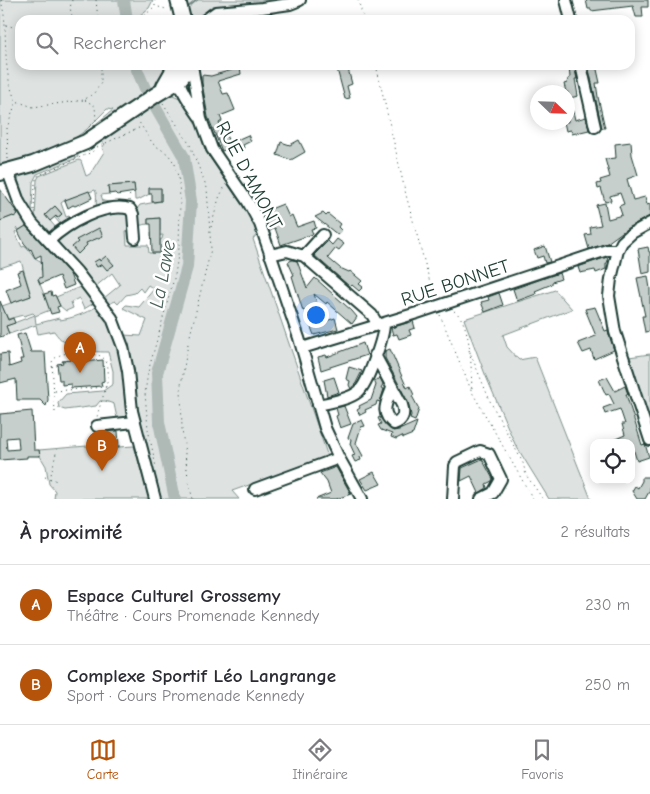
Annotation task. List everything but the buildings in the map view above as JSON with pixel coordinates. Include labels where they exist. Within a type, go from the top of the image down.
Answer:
[{"type":"main road","points":[[178,0],[182,15]]},
{"type":"main road","points":[[6,170],[76,147],[160,92],[181,71]]},
{"type":"street","points":[[566,0],[570,15]]},
{"type":"street","points":[[212,15],[216,12],[295,2]]},
{"type":"street","name":"RUE D'AMONT","points":[[199,70],[197,90],[201,119],[212,149],[254,213],[302,348],[326,428],[339,458],[362,499]]},
{"type":"street","points":[[582,70],[595,127]]},
{"type":"street","points":[[181,71],[197,90]]},
{"type":"street","points":[[181,71],[187,97],[201,119]]},
{"type":"street","points":[[160,92],[178,91],[187,97]]},
{"type":"street","points":[[6,170],[25,213],[77,272],[112,318],[123,347],[134,422],[155,499]]},
{"type":"street","points":[[49,241],[67,225],[82,218],[96,213],[123,208],[130,209],[133,214],[135,238]]},
{"type":"street","points":[[650,223],[632,233],[622,242],[618,250],[611,279],[609,296],[612,323],[650,440]]},
{"type":"street","points":[[304,256],[323,235]]},
{"type":"street","name":"RUE BONNET","points":[[302,348],[607,250],[618,250]]},
{"type":"street","points":[[270,255],[287,251],[304,256],[372,315],[384,329],[364,385],[357,393],[318,405]]},
{"type":"street","points":[[375,355],[392,388]]},
{"type":"street","points":[[98,426],[134,422]]},
{"type":"street","points":[[453,499],[455,466],[457,462],[480,451],[489,454],[501,479],[493,493],[481,499]]},
{"type":"street","points":[[255,489],[339,458]]},
{"type":"path","points":[[1,0],[11,92],[16,101],[33,108],[84,100],[94,94],[101,83],[101,70]]},
{"type":"path","points":[[72,0],[70,8],[72,15]]},
{"type":"path","points":[[96,0],[98,15]]},
{"type":"path","points":[[155,0],[155,6]]},
{"type":"path","points":[[358,0],[362,15]]},
{"type":"path","points":[[145,15],[155,6],[168,5]]},
{"type":"path","points":[[5,25],[15,28]]},
{"type":"path","points":[[377,70],[413,219],[437,306],[472,392],[533,499]]},
{"type":"path","points":[[160,92],[190,144],[207,188],[211,249],[188,344],[181,385],[182,430],[189,485],[193,499]]},
{"type":"path","points":[[84,100],[95,106],[96,121],[86,130]]},
{"type":"path","points":[[6,170],[7,128],[16,101]]},
{"type":"path","points":[[132,110],[152,144],[168,154],[175,164],[179,181],[179,248],[175,276],[148,372],[145,392],[148,429],[156,468]]},
{"type":"path","points":[[34,212],[35,183],[38,176],[142,127]]},
{"type":"path","points":[[96,148],[97,140]]},
{"type":"path","points":[[210,231],[220,198],[227,184]]},
{"type":"path","points":[[450,308],[458,314],[464,325],[469,350],[472,392]]},
{"type":"path","points":[[469,350],[490,402],[523,463],[526,475],[543,499]]},
{"type":"path","points":[[55,412],[52,362],[57,355],[63,353],[102,356],[107,364],[107,387],[98,414],[98,426]]},
{"type":"path","points":[[54,391],[107,387]]},
{"type":"path","points":[[50,479],[57,449]]},
{"type":"path","points":[[45,477],[57,481]]},
{"type":"shaded area","points":[[0,0],[153,0],[149,8],[140,15],[15,15],[15,70],[169,70],[152,89],[140,98],[125,105],[127,107],[103,124],[92,127],[113,110],[107,109],[86,130],[68,143],[14,163],[0,165]]},
{"type":"shaded area","points":[[184,0],[293,0],[208,9],[203,15],[186,15]]},
{"type":"shaded area","points":[[170,94],[185,100],[194,114],[206,152],[249,215],[258,233],[253,239],[328,457],[232,491],[239,499],[160,499],[140,420],[133,375],[123,335],[141,336],[147,320],[123,308],[126,305],[139,307],[154,289],[148,285],[143,292],[140,288],[135,293],[126,295],[118,304],[115,301],[109,304],[104,298],[120,285],[112,273],[95,287],[57,242],[66,232],[81,222],[106,213],[119,212],[129,214],[131,231],[126,231],[127,245],[148,245],[149,253],[160,253],[160,240],[163,235],[151,236],[151,232],[160,231],[160,218],[148,219],[148,224],[136,226],[136,210],[140,205],[161,201],[161,188],[135,200],[134,184],[109,186],[109,194],[101,195],[103,201],[110,202],[110,205],[97,209],[95,190],[65,200],[61,203],[66,217],[69,216],[71,220],[61,225],[54,217],[58,218],[62,214],[55,206],[45,215],[57,229],[50,234],[35,217],[37,180],[39,176],[79,160],[86,176],[90,174],[104,152],[102,148],[105,144],[98,139]]},
{"type":"shaded area","points":[[77,153],[77,158],[37,174],[33,182],[32,212],[30,213],[18,180],[22,172]]},
{"type":"shaded area","points":[[19,212],[29,224],[19,230],[17,227],[15,232],[22,247],[26,246],[35,258],[42,262],[41,270],[48,275],[38,279],[50,310],[35,316],[36,324],[75,316],[99,305],[111,325],[120,347],[127,417],[118,420],[114,404],[105,401],[100,401],[96,406],[65,410],[59,408],[58,403],[66,394],[103,391],[113,384],[113,371],[108,352],[78,349],[65,342],[54,331],[38,334],[36,325],[9,334],[6,326],[35,315],[33,313],[8,319],[2,306],[31,296],[21,261],[0,268],[0,221],[14,217]]},
{"type":"shaded area","points":[[80,287],[94,303],[84,309],[79,298],[71,302],[73,308],[66,311],[60,306],[56,297]]},
{"type":"shaded area","points":[[555,290],[572,309],[503,335],[507,347],[519,360],[535,357],[591,499],[549,499],[515,444],[464,319]]},
{"type":"shaded area","points":[[650,354],[650,424],[629,357]]},
{"type":"shaded area","points":[[87,446],[89,449],[134,446],[149,499],[54,499],[55,491],[49,484],[46,466],[39,450]]},
{"type":"waterway","name":"La Lawe","points":[[124,0],[126,15]]},
{"type":"waterway","points":[[187,8],[197,0]]},
{"type":"waterway","name":"La Lawe","points":[[137,70],[147,93],[184,157],[191,201],[187,267],[157,373],[159,422],[175,499]]},
{"type":"place","name":"Espace Culturel Grossemy","points":[[80,373]]},
{"type":"place","name":"Complexe Sportif Léo Langrange","points":[[102,471]]}]
